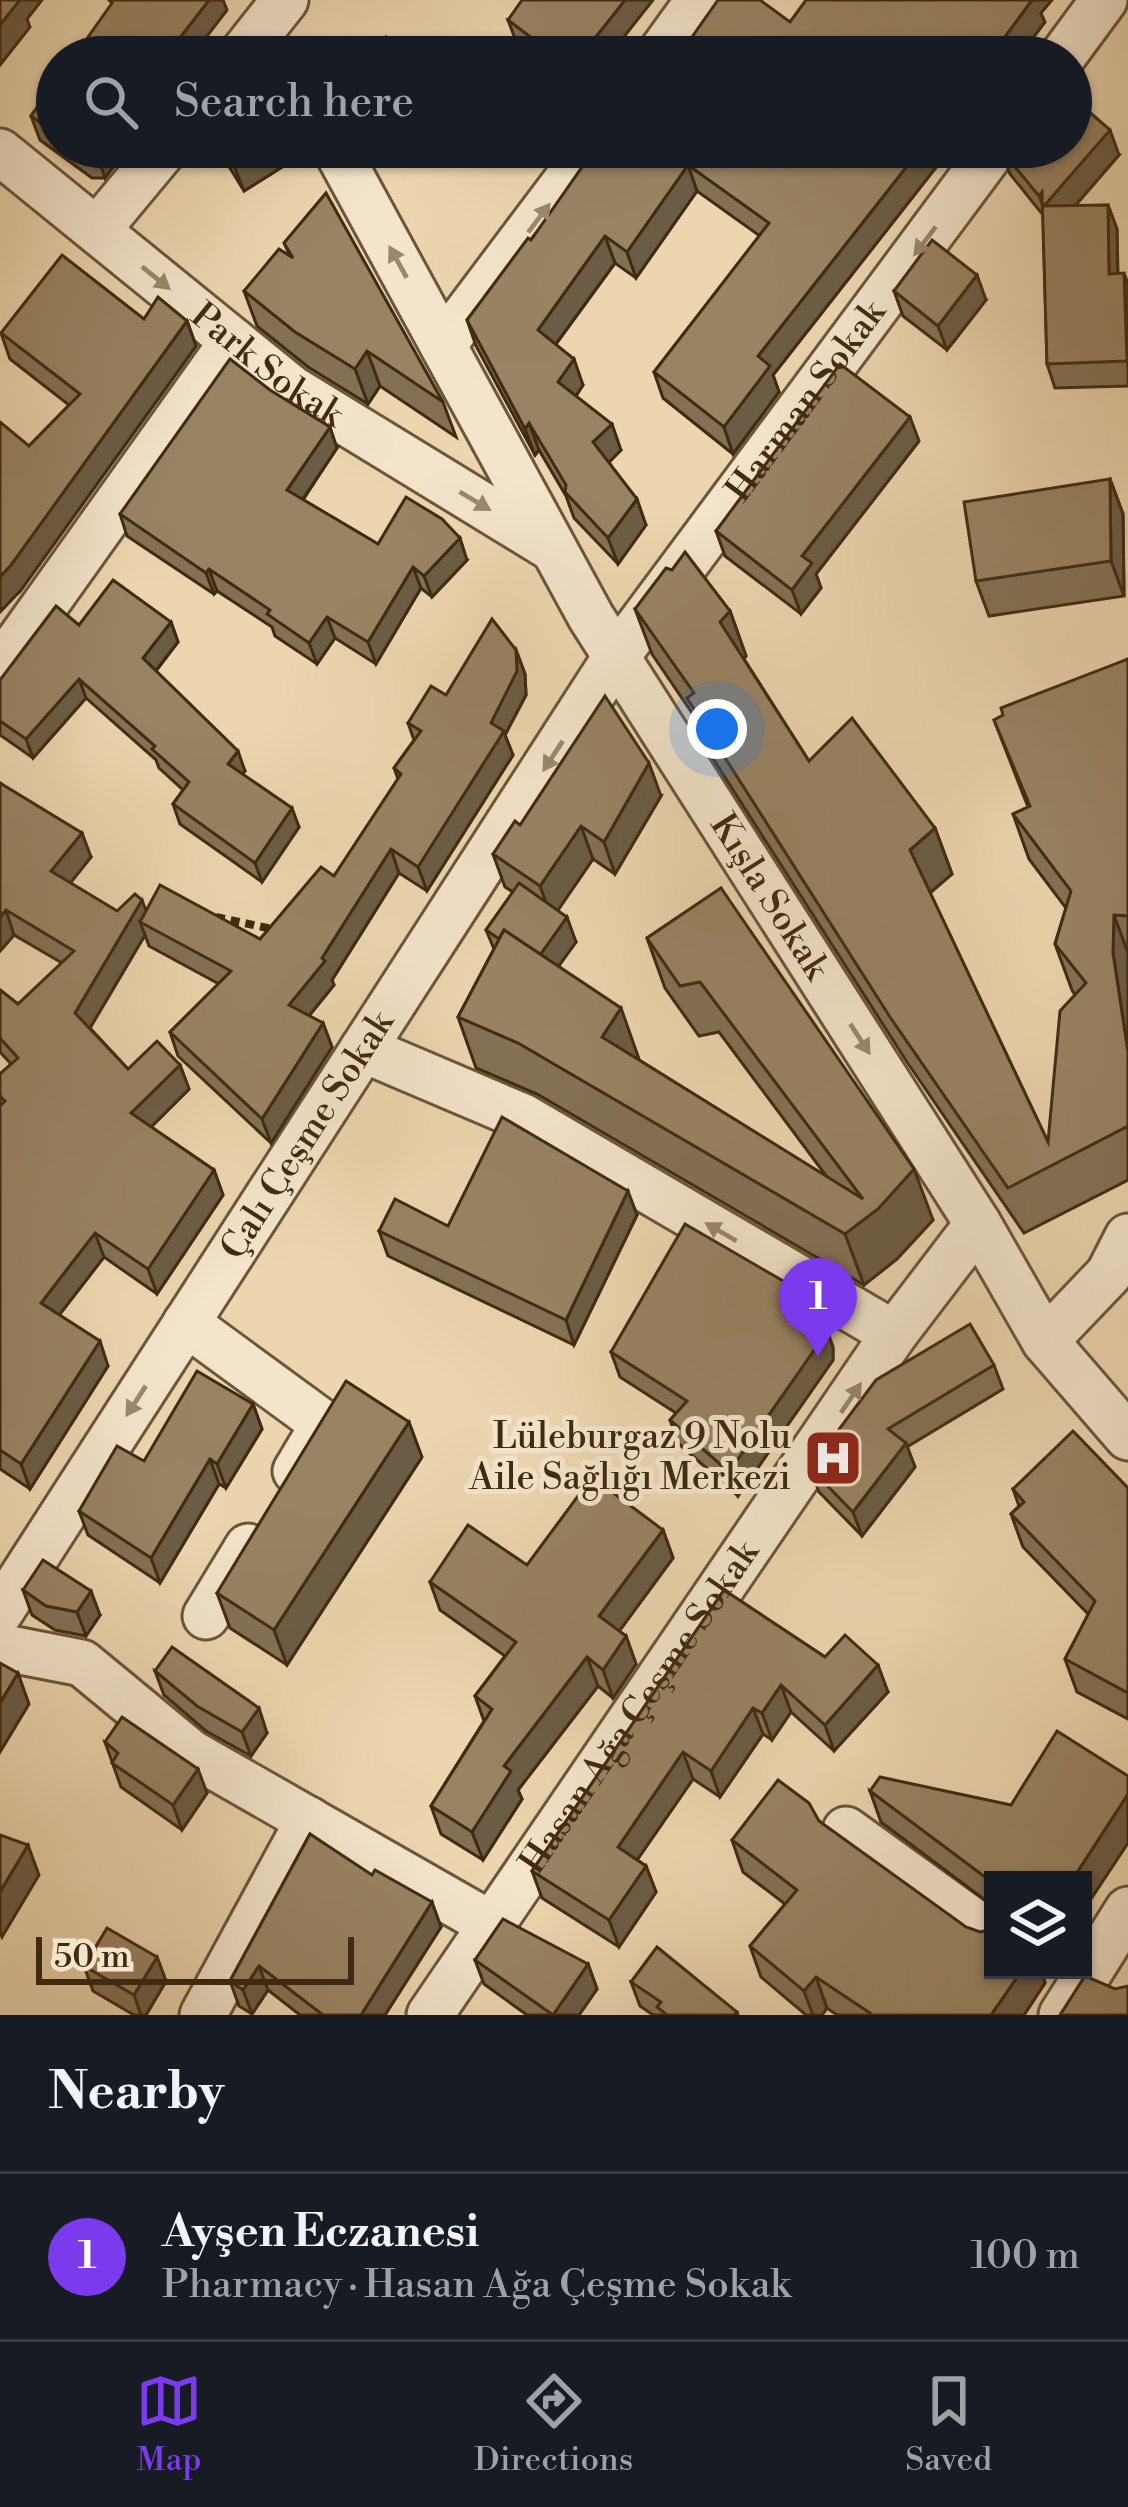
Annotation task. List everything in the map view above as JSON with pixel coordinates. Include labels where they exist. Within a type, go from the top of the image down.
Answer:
[{"type":"street","points":[[673,36],[699,0]]},
{"type":"street","points":[[1077,36],[1104,0]]},
{"type":"street","name":"Park Sokak","points":[[0,152],[292,389],[555,549]]},
{"type":"street","points":[[97,230],[149,168]]},
{"type":"street","name":"Kışla Sokak","points":[[346,168],[616,657],[978,1224],[1045,1340],[1128,1437]]},
{"type":"street","points":[[443,345],[576,168]]},
{"type":"street","name":"Harman Sokak","points":[[616,657],[979,168]]},
{"type":"street","points":[[0,668],[233,341]]},
{"type":"street","name":"Çalı Çeşme Sokak","points":[[0,1612],[616,657]]},
{"type":"street","points":[[363,1049],[523,1117],[894,1334]]},
{"type":"street","name":"Hasan Ağa Çeşme Sokak","points":[[430,2015],[894,1334],[978,1224]]},
{"type":"street","points":[[1045,1340],[1109,1274],[1128,1237]]},
{"type":"street","points":[[186,1323],[324,1424],[206,1616]]},
{"type":"street","points":[[0,1647],[82,1664],[191,1754],[492,1925]]},
{"type":"street","points":[[203,2015],[309,1820]]},
{"type":"street","points":[[846,1829],[984,1929]]},
{"type":"street","points":[[1092,1954],[1128,1910]]},
{"type":"street","points":[[1061,2015],[1074,1979]]},
{"type":"street","points":[[1092,1979],[1128,1996]]},
{"type":"path","points":[[201,914],[287,932]]},
{"type":"building","points":[[0,0],[20,0],[0,25]]},
{"type":"building","points":[[109,0],[209,0],[181,36],[89,36],[112,3]]},
{"type":"building","points":[[522,0],[625,0],[597,36],[529,36],[508,20]]},
{"type":"building","points":[[718,0],[760,0],[790,22],[806,0],[1032,0],[1005,36],[693,36]]},
{"type":"building","points":[[1092,114],[1110,130],[1092,151]]},
{"type":"building","points":[[581,168],[686,168],[627,252],[605,236],[538,330],[574,359],[558,382],[612,424],[593,442],[637,499],[608,538],[565,492],[566,485],[529,423],[525,429],[467,320]]},
{"type":"building","points":[[692,168],[906,168],[758,356],[770,366],[724,427],[654,372],[769,223]]},
{"type":"building","points":[[1016,168],[1077,168],[1044,206],[1108,205],[1109,274],[1124,273],[1127,361],[1047,364],[1042,192],[1039,196]]},
{"type":"building","points":[[326,193],[443,402],[367,351],[355,369],[295,332],[244,291],[279,249],[293,258],[284,243]]},
{"type":"building","points":[[932,240],[977,275],[938,326],[894,291]]},
{"type":"building","points":[[62,255],[144,319],[158,297],[187,321],[0,577],[0,422],[29,446],[80,394],[1,333]]},
{"type":"building","points":[[230,359],[330,427],[287,490],[378,544],[406,497],[442,519],[460,538],[424,576],[413,567],[368,642],[327,617],[309,643],[267,614],[270,610],[120,514]]},
{"type":"building","points":[[840,364],[910,417],[802,556],[812,563],[792,590],[716,531]]},
{"type":"building","points":[[1110,479],[1111,561],[976,581],[964,502]]},
{"type":"building","points":[[685,552],[730,611],[720,622],[809,761],[852,718],[935,828],[910,850],[1048,1142],[1060,1011],[1086,983],[1055,944],[1071,891],[1013,814],[1030,806],[994,720],[1003,715],[1001,708],[1128,659],[1128,916],[1114,915],[1113,953],[1128,1052],[1128,1126],[1008,1188],[890,1017],[687,698],[694,693],[635,609],[666,568],[672,570]]},
{"type":"building","points":[[113,580],[171,622],[143,658],[238,751],[228,764],[292,808],[255,863],[173,804],[189,782],[79,679],[26,739],[0,721],[0,680],[56,606],[79,625]]},
{"type":"building","points":[[492,619],[516,650],[517,671],[491,723],[504,731],[418,867],[391,849],[322,958],[325,961],[289,1005],[323,1023],[262,1119],[170,1032],[231,971],[140,922],[160,885],[260,939],[321,867],[334,876],[401,774],[394,768],[421,731],[408,723],[431,686],[446,695]]},
{"type":"building","points":[[605,696],[649,763],[604,842],[581,826],[540,886],[493,854],[515,821],[520,825]]},
{"type":"building","points":[[0,783],[82,833],[51,871],[117,911],[135,894],[142,900],[75,1013],[128,1069],[157,1041],[180,1065],[131,1113],[214,1170],[148,1269],[95,1233],[41,1303],[100,1341],[21,1464],[0,1450],[0,1106],[5,1101],[0,1096],[0,1074],[18,1058],[0,1038],[0,990],[18,1004],[74,951],[6,910],[0,917]]},
{"type":"building","points":[[519,883],[567,917],[540,955],[504,930],[499,939],[486,930]]},
{"type":"building","points":[[721,888],[914,1169],[878,1209],[845,1234],[518,1043],[458,1017],[504,930],[621,1008],[602,1037],[863,1199],[700,982],[680,986],[647,938]]},
{"type":"building","points":[[502,1117],[628,1191],[566,1320],[379,1231],[395,1199],[448,1226]]},
{"type":"building","points":[[685,1224],[809,1296],[798,1304],[824,1323],[824,1336],[729,1472],[670,1420],[687,1401],[611,1352]]},
{"type":"building","points":[[970,1324],[994,1365],[888,1429],[906,1443],[853,1512],[810,1468],[876,1380]]},
{"type":"building","points":[[197,1371],[253,1404],[217,1464],[210,1459],[151,1558],[79,1511],[117,1446],[144,1461]]},
{"type":"building","points":[[346,1381],[409,1422],[274,1630],[217,1593]]},
{"type":"building","points":[[1073,1431],[1128,1488],[1128,1693],[1065,1659],[1095,1601],[1011,1514],[1024,1502],[1013,1489]]},
{"type":"building","points":[[592,1477],[663,1530],[599,1616],[626,1636],[603,1670],[587,1657],[504,1766],[511,1771],[472,1832],[431,1806],[492,1709],[475,1696],[516,1642],[430,1582],[468,1525],[527,1565]]},
{"type":"building","points":[[43,1560],[91,1591],[77,1612],[46,1606],[23,1590]]},
{"type":"building","points":[[724,1590],[825,1657],[845,1635],[878,1665],[825,1725],[781,1685],[762,1713],[753,1708],[711,1771],[683,1752],[618,1847],[646,1866],[609,1920],[532,1871]]},
{"type":"building","points":[[172,1647],[259,1708],[242,1732],[197,1706],[155,1671]]},
{"type":"building","points":[[0,1663],[18,1673],[0,1703]]},
{"type":"building","points":[[122,1717],[198,1769],[173,1805],[112,1763],[118,1753],[105,1742]]},
{"type":"building","points":[[1057,1731],[1128,1776],[1128,1794],[1078,1871],[984,1871],[984,1876],[870,1791],[880,1777],[1011,1805]]},
{"type":"building","points":[[778,1780],[809,1803],[819,1821],[966,1927],[984,1931],[984,1979],[1016,1979],[991,2015],[869,2015],[816,1977],[804,1991],[750,1946],[797,1890],[732,1840]]},
{"type":"building","points":[[310,1834],[372,1875],[375,1870],[432,1902],[361,2015],[323,2015],[259,1966],[243,1990],[230,1981]]},
{"type":"building","points":[[0,1835],[28,1845],[0,1892]]},
{"type":"building","points":[[503,1919],[588,1964],[553,2015],[475,1960]]},
{"type":"building","points":[[107,1928],[157,1957],[134,1995],[84,1966]]},
{"type":"building","points":[[657,1947],[737,2012],[667,2015],[657,2007],[661,2002],[631,1982]]},
{"type":"building","points":[[1083,1979],[1115,1989],[1128,1986],[1128,2015],[1060,2015]]},
{"type":"place","name":"Ayşen Eczanesi","points":[[818,1357]]},
{"type":"place","name":"Lüleburgaz 9 Nolu Aile Sağlığı Merkezi","points":[[833,1458]]}]
